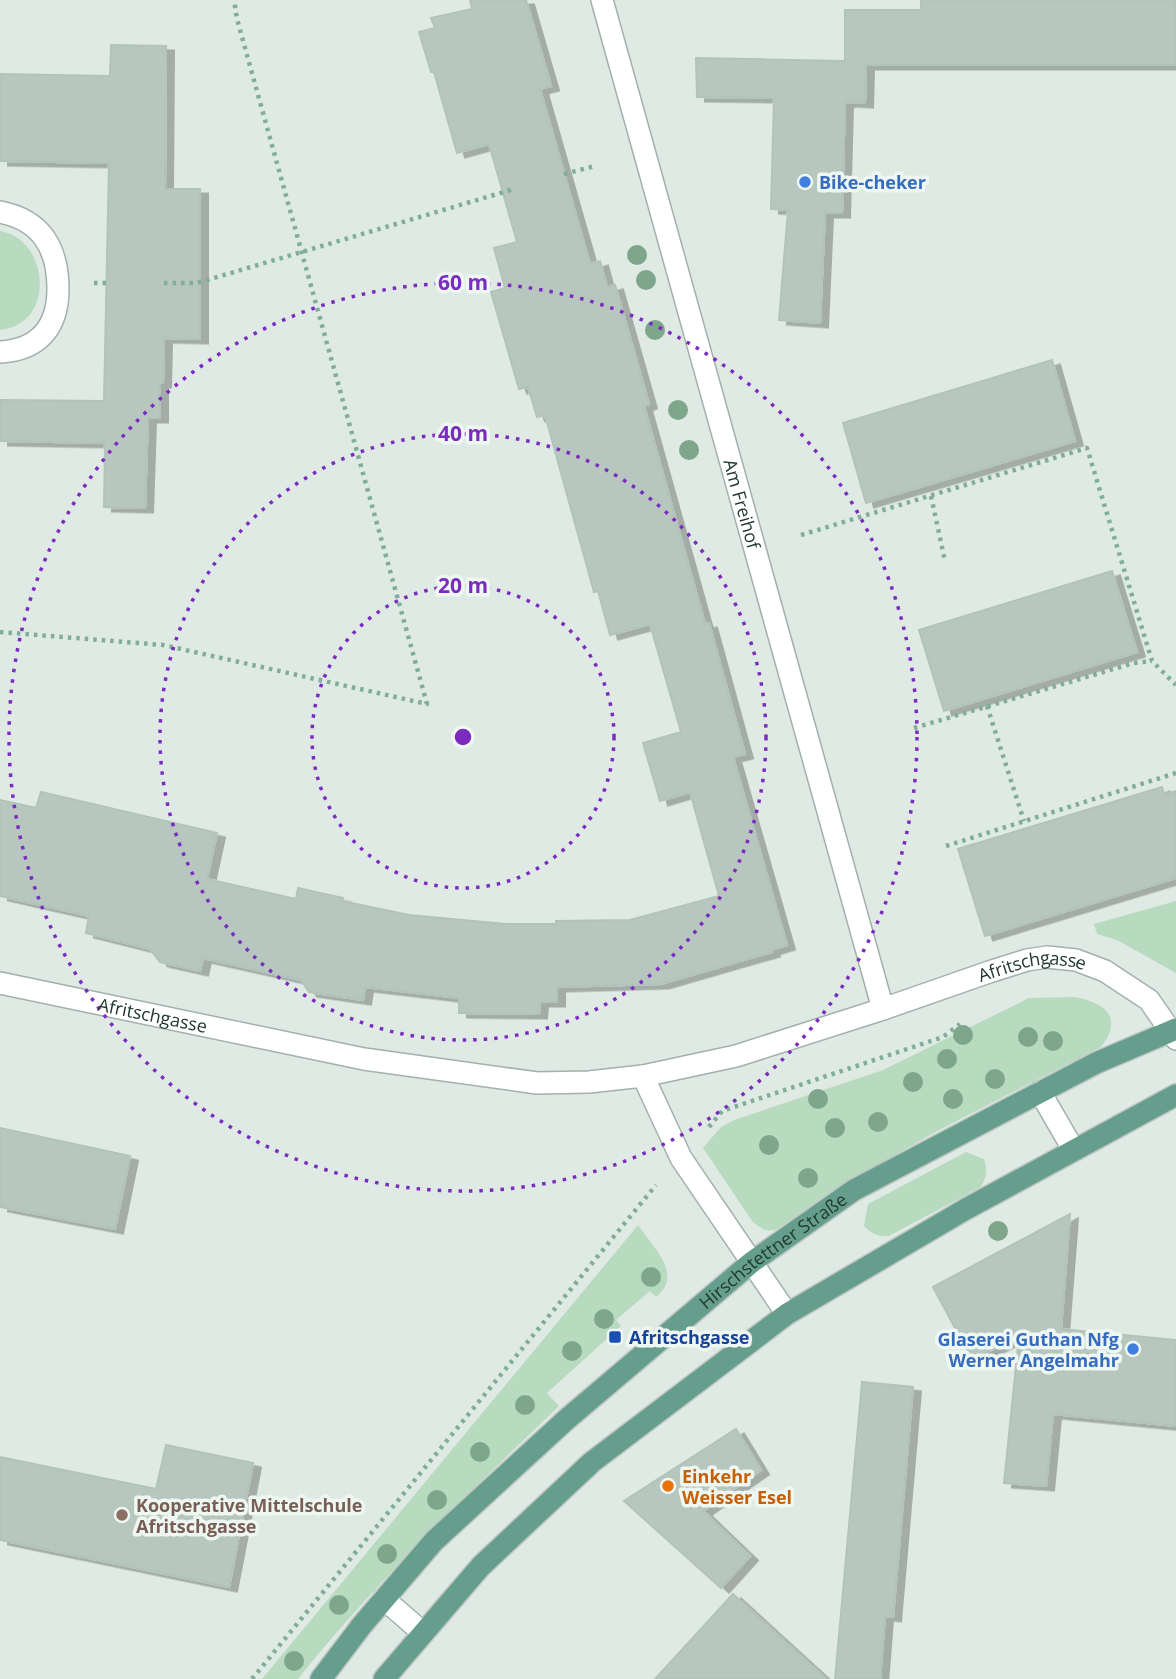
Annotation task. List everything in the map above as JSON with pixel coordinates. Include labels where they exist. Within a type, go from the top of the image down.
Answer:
[{"type":"main road","name":"Hirschstettner Straße","points":[[321,1679],[434,1541],[557,1428],[752,1262],[854,1190],[1097,1063],[1174,1033]]},
{"type":"main road","points":[[384,1679],[481,1566],[592,1462],[787,1314],[966,1209],[1176,1095]]},
{"type":"street","name":"Am Freihof","points":[[602,0],[883,1009]]},
{"type":"street","points":[[0,212],[22,218],[40,232],[52,249],[57,268],[58,308],[51,327],[33,343],[18,350],[0,352]]},
{"type":"street","name":"Afritschgasse","points":[[0,983],[391,1063],[537,1083],[589,1082],[643,1076],[736,1056],[1027,960],[1047,957],[1076,960],[1105,971],[1149,1000],[1174,1033]]},
{"type":"street","points":[[643,1076],[681,1158],[787,1314]]},
{"type":"street","points":[[1040,1092],[1073,1149]]},
{"type":"street","points":[[384,1599],[423,1633]]},
{"type":"path","points":[[0,632],[163,645],[427,704],[234,0]]},
{"type":"path","points":[[564,174],[595,166]]},
{"type":"path","points":[[164,283],[197,283],[514,189]]},
{"type":"path","points":[[801,535],[1087,448],[1152,662],[1176,685]]},
{"type":"path","points":[[931,496],[945,561]]},
{"type":"path","points":[[914,728],[1134,663],[1152,662]]},
{"type":"path","points":[[987,706],[1024,821]]},
{"type":"path","points":[[946,846],[1176,773]]},
{"type":"path","points":[[703,1134],[722,1111],[943,1037],[963,1023]]},
{"type":"path","points":[[252,1679],[661,1180]]},
{"type":"green space","points":[[0,231],[16,237],[29,249],[37,264],[40,281],[38,298],[31,313],[18,325],[0,330]]},
{"type":"green space","points":[[1176,901],[1176,973],[1117,940],[1097,934],[1094,924]]},
{"type":"green space","points":[[1075,997],[1095,1003],[1108,1013],[1111,1027],[1101,1047],[939,1130],[835,1189],[776,1230],[763,1229],[752,1221],[703,1148],[721,1127],[734,1120],[883,1070],[1029,998]]},
{"type":"green space","points":[[966,1152],[984,1159],[986,1173],[981,1187],[889,1236],[875,1234],[864,1226],[868,1204]]},
{"type":"green space","points":[[638,1225],[658,1252],[667,1270],[664,1288],[656,1297],[650,1291],[616,1320],[621,1326],[547,1393],[559,1406],[391,1572],[298,1679],[262,1679]]},
{"type":"building","points":[[470,0],[526,0],[551,86],[540,89],[590,264],[600,261],[607,287],[615,285],[649,404],[644,406],[705,624],[709,623],[745,754],[733,757],[787,945],[771,950],[772,952],[661,984],[557,987],[557,1002],[540,1002],[539,1014],[459,1013],[459,998],[365,987],[363,1000],[309,992],[301,980],[203,958],[200,971],[160,962],[150,949],[86,933],[89,916],[0,896],[0,800],[36,808],[41,792],[217,833],[207,879],[296,899],[298,888],[343,898],[342,901],[409,915],[506,924],[556,924],[556,921],[630,920],[719,896],[690,792],[660,801],[643,743],[681,732],[650,624],[610,635],[598,591],[594,592],[545,415],[537,417],[528,387],[519,389],[491,292],[505,288],[494,248],[517,242],[489,144],[457,153],[434,72],[431,72],[419,32],[435,28],[431,18],[472,9]]},
{"type":"building","points":[[921,0],[1176,0],[1176,65],[866,65],[865,103],[845,102],[842,213],[825,213],[820,323],[779,320],[788,210],[771,209],[774,98],[697,97],[696,58],[845,61],[845,10],[921,10]]},
{"type":"building","points":[[111,45],[166,46],[165,189],[200,189],[200,339],[164,338],[160,418],[148,418],[145,508],[104,507],[105,443],[0,441],[0,400],[104,401],[109,163],[0,161],[0,74],[110,76]]},
{"type":"building","points":[[1052,360],[1075,441],[866,503],[843,423]]},
{"type":"building","points":[[1112,571],[1137,652],[944,711],[919,630]]},
{"type":"building","points":[[1162,787],[1164,795],[1176,791],[1176,878],[985,936],[958,849]]},
{"type":"building","points":[[0,1128],[130,1156],[115,1229],[0,1207]]},
{"type":"building","points":[[1070,1214],[1061,1329],[1176,1340],[1176,1426],[1053,1414],[1046,1486],[1004,1483],[1019,1336],[972,1360],[933,1287]]},
{"type":"building","points":[[862,1382],[913,1387],[893,1617],[885,1616],[880,1679],[835,1679]]},
{"type":"building","points":[[736,1429],[761,1470],[703,1511],[750,1556],[721,1588],[624,1501]]},
{"type":"building","name":"Kooperative Mittelschule Afritschgasse","points":[[166,1445],[253,1463],[229,1587],[0,1540],[0,1457],[156,1489]]},
{"type":"building","points":[[733,1594],[826,1679],[655,1679]]},
{"type":"place","name":"Bike-cheker","points":[[805,182]]},
{"type":"place","name":"Afritschgasse","points":[[615,1337]]},
{"type":"place","name":"Glaserei Guthan Nfg Werner Angelmahr","points":[[1133,1349]]},
{"type":"place","name":"Einkehr Weisser Esel","points":[[668,1486]]},
{"type":"place","name":"Kooperative Mittelschule Afritschgasse","points":[[122,1515]]}]
